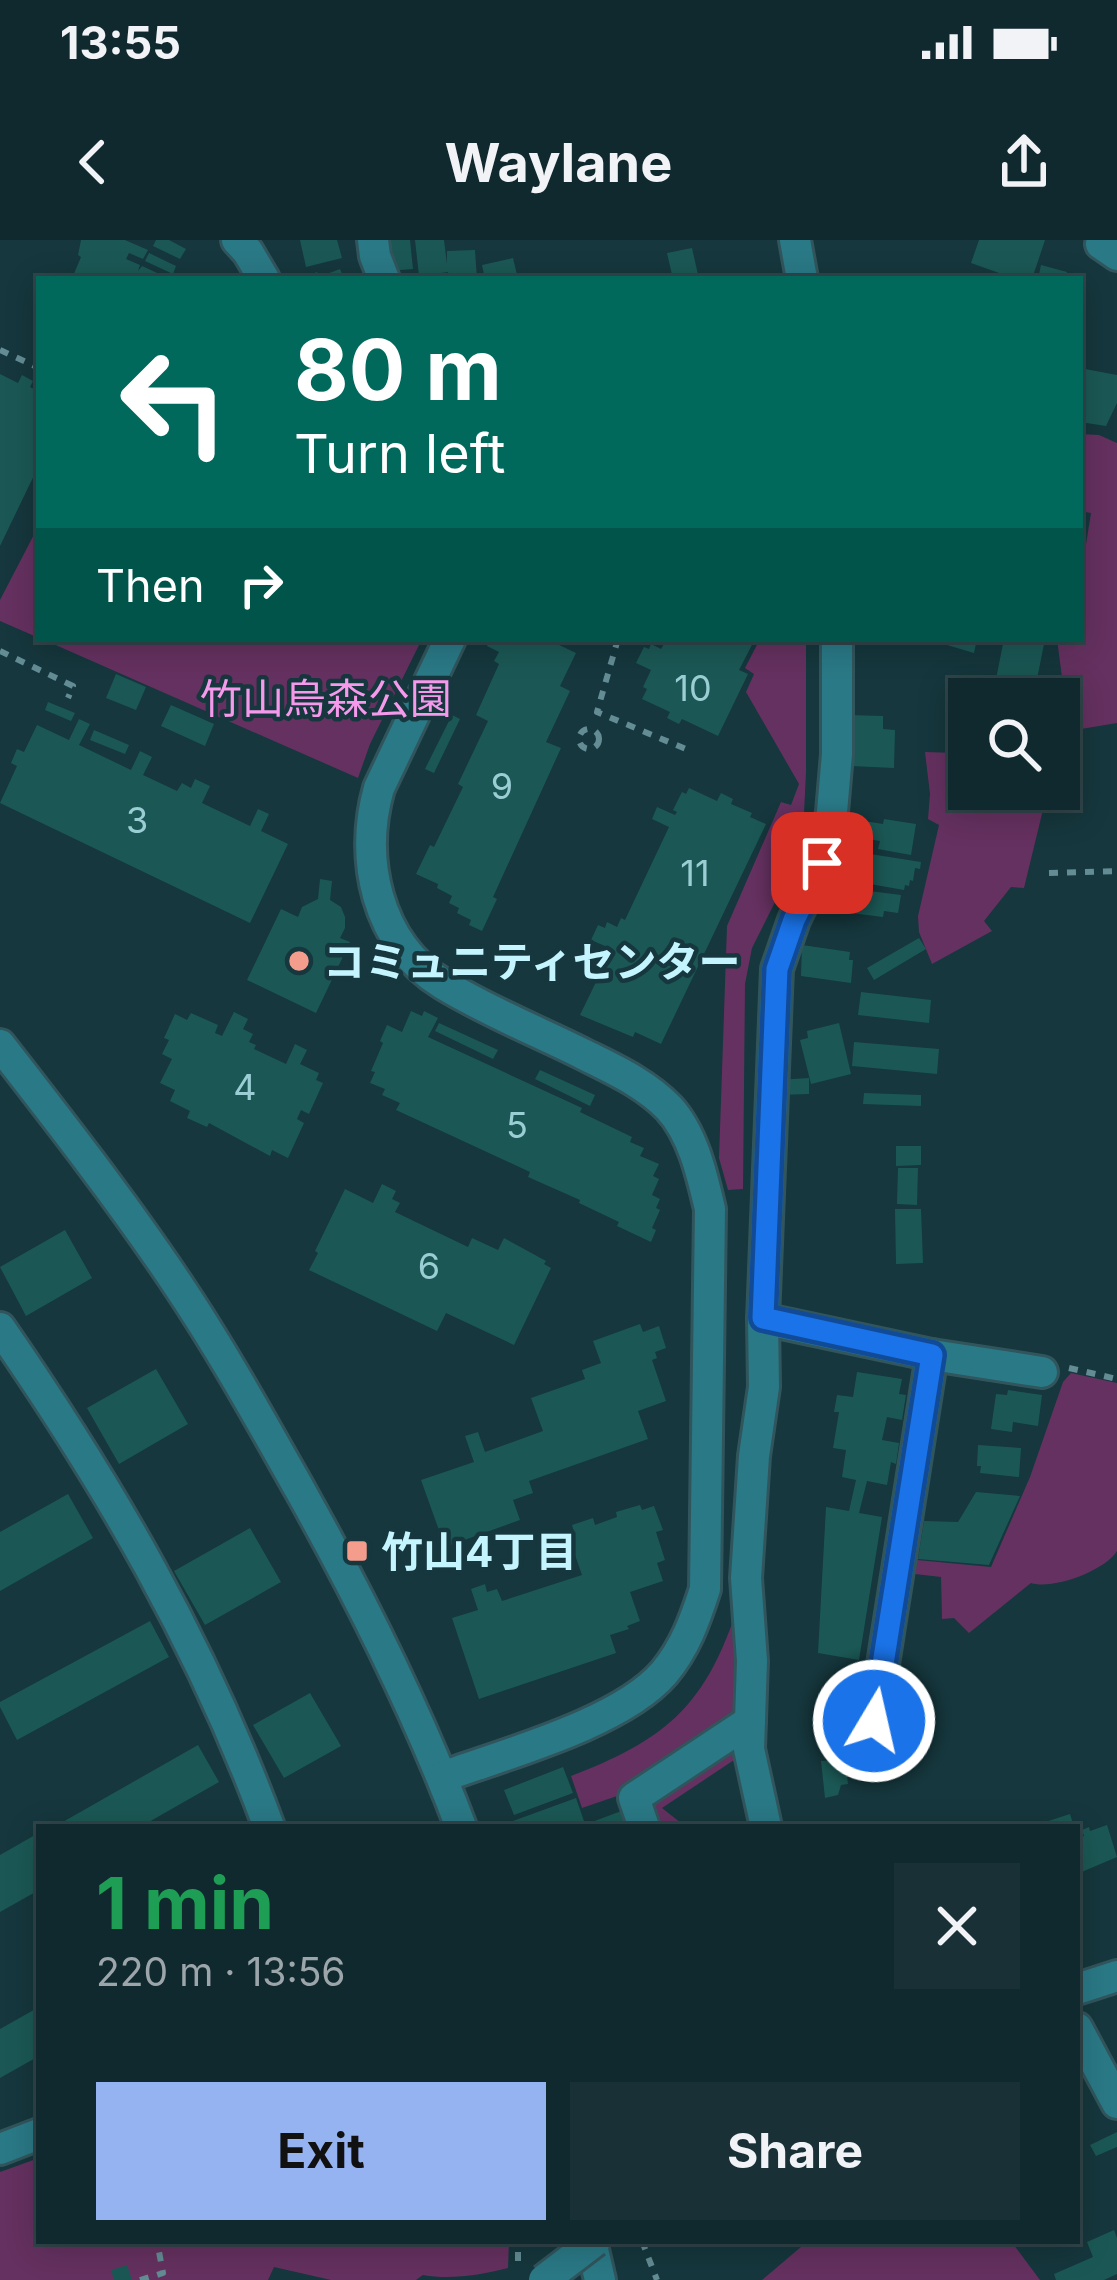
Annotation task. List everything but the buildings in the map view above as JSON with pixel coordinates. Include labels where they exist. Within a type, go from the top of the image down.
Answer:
[{"type":"street","points":[[236,240],[262,276]]},
{"type":"street","points":[[374,240],[383,276]]},
{"type":"street","points":[[795,240],[801,276]]},
{"type":"street","points":[[1104,240],[1101,244],[1117,255]]},
{"type":"street","points":[[442,1777],[638,1699],[689,1637],[705,1589],[710,1209],[688,1138],[670,1109],[638,1082],[439,982],[392,929],[371,876],[370,832],[379,788],[449,642]]},
{"type":"street","points":[[765,1824],[749,1749],[752,1661],[746,1578],[764,1388],[777,969],[822,863],[832,812],[837,642]]},
{"type":"street","points":[[0,1046],[69,1132],[175,1280],[255,1409],[356,1592],[460,1824]]},
{"type":"street","points":[[763,1318],[932,1355],[1042,1372]]},
{"type":"street","points":[[0,1328],[78,1442],[170,1599],[245,1762],[268,1824]]},
{"type":"street","points":[[874,1721],[932,1355]]},
{"type":"street","points":[[706,1458],[754,1456]]},
{"type":"street","points":[[643,1824],[634,1798],[750,1720]]},
{"type":"street","points":[[1080,1988],[1117,1976]]},
{"type":"street","points":[[1080,2034],[1117,2103]]},
{"type":"street","points":[[0,2149],[36,2135]]},
{"type":"street","points":[[544,2280],[589,2244]]},
{"type":"street","points":[[594,2244],[600,2280]]},
{"type":"path","points":[[0,350],[36,367]]},
{"type":"path","points":[[591,729],[617,642]]},
{"type":"path","points":[[0,652],[73,686],[68,698]]},
{"type":"path","points":[[597,712],[693,752]]},
{"type":"path","points":[[1049,873],[1117,871]]},
{"type":"path","points":[[1042,1372],[1065,1367],[1117,1378]]},
{"type":"path","points":[[140,2280],[163,2273],[158,2244]]},
{"type":"path","points":[[643,2244],[657,2280]]},
{"type":"green space","points":[[1083,434],[1099,435],[1117,443],[1117,723],[1080,729],[1080,678],[1062,678],[1057,642],[1083,642],[1084,557],[1091,513],[1083,512]]},
{"type":"green space","points":[[36,531],[36,637],[0,621],[0,600]]},
{"type":"green space","name":"竹山烏森公園","points":[[49,642],[421,642],[358,778]]},
{"type":"green space","points":[[758,642],[806,642],[804,813],[790,872],[752,948],[745,984],[743,1189],[728,1190],[719,1158],[727,926],[781,802],[791,805],[799,784],[746,692],[754,674],[745,668]]},
{"type":"green space","points":[[925,752],[948,753],[948,810],[1043,810],[1024,888],[1011,887],[984,921],[992,931],[932,964],[918,916],[939,825],[928,819]]},
{"type":"green space","points":[[1071,1373],[1117,1383],[1117,1551],[1077,1577],[1052,1584],[1031,1583],[969,1633],[954,1618],[942,1619],[941,1577],[915,1574],[917,1560],[991,1567],[1030,1477],[1063,1382]]},
{"type":"green space","points":[[735,1615],[742,1657],[738,1721],[620,1795],[582,1808],[571,1776],[631,1749],[675,1718],[709,1675]]},
{"type":"green space","points":[[740,1739],[745,1765],[738,1771],[734,1760],[662,1808],[682,1824],[657,1824],[650,1805]]},
{"type":"green space","points":[[36,2159],[36,2244],[509,2244],[508,2268],[466,2276],[423,2275],[416,2280],[331,2280],[274,2267],[268,2280],[0,2280],[0,2172]]},
{"type":"green space","points":[[804,2244],[1013,2244],[1040,2280],[762,2280]]},
{"type":"place","name":"コミュニティセンター","points":[[299,961]]},
{"type":"place","name":"竹山4丁目","points":[[357,1551]]},
{"type":"route","points":[[822,863],[777,969],[763,1318],[932,1355],[874,1721]]}]
